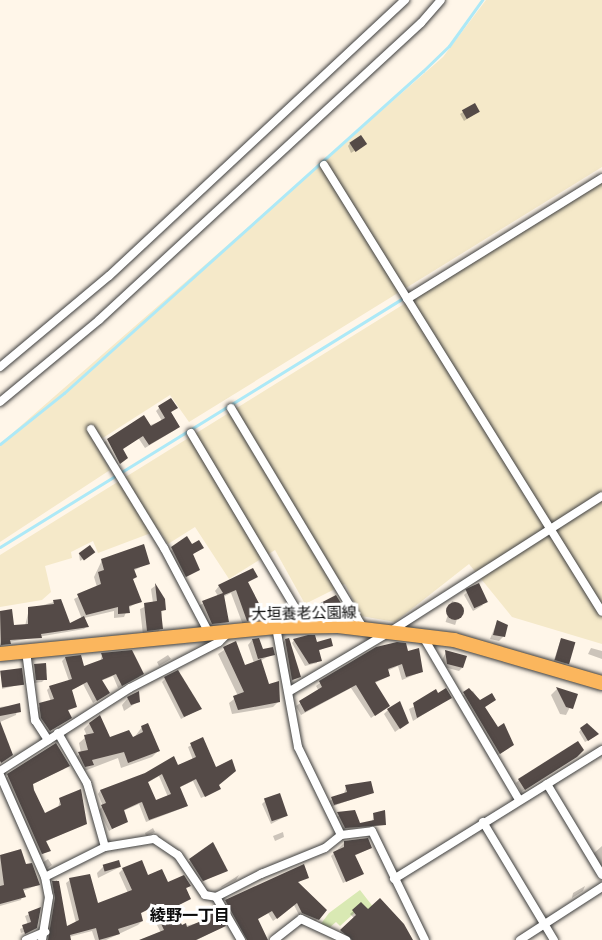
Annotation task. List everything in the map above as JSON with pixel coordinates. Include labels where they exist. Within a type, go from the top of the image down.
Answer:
[{"type":"main road","name":"大垣養老公園線","points":[[0,654],[276,627],[363,628],[422,634],[602,683]]},
{"type":"street","points":[[0,367],[109,276],[405,0]]},
{"type":"street","points":[[0,402],[99,320],[421,23],[441,0]]},
{"type":"street","points":[[324,165],[602,612]]},
{"type":"street","points":[[407,299],[602,178]]},
{"type":"street","points":[[231,408],[363,628]]},
{"type":"street","points":[[91,429],[164,548],[209,633]]},
{"type":"street","points":[[191,433],[306,626]]},
{"type":"street","points":[[290,690],[392,631],[602,496]]},
{"type":"street","points":[[276,627],[290,690],[298,747],[341,835]]},
{"type":"street","points":[[26,940],[44,936],[49,897],[45,877],[0,773],[130,688],[219,642],[230,631]]},
{"type":"street","points":[[422,634],[519,800]]},
{"type":"street","points":[[26,651],[35,720],[48,740]]},
{"type":"street","points":[[58,733],[87,783],[105,847]]},
{"type":"street","points":[[394,879],[602,750]]},
{"type":"street","points":[[547,784],[602,875]]},
{"type":"street","points":[[483,822],[554,940]]},
{"type":"street","points":[[45,877],[105,847],[154,839],[178,855],[205,895],[216,897],[261,874],[325,848],[341,835],[372,831],[425,940]]},
{"type":"street","points":[[520,940],[602,887]]},
{"type":"street","points":[[216,897],[241,940]]},
{"type":"street","points":[[274,940],[301,919],[346,940]]},
{"type":"shaded area","points":[[486,0],[602,0],[602,167],[189,422],[170,395],[95,443],[110,470],[0,542],[0,444],[443,57]]},
{"type":"shaded area","points":[[602,181],[602,644],[512,617],[469,564],[395,622],[361,616],[345,584],[305,604],[275,550],[229,579],[195,527],[168,544],[159,530],[98,553],[93,541],[71,552],[72,558],[45,566],[51,592],[42,600],[0,607],[0,555]]},
{"type":"green space","points":[[360,890],[374,908],[367,914],[361,907],[340,926],[336,922],[329,928],[320,925],[329,913]]},
{"type":"building","points":[[475,103],[480,112],[467,119],[462,110]]},
{"type":"building","points":[[361,135],[367,144],[356,152],[349,143]]},
{"type":"building","points":[[171,398],[178,408],[171,412],[180,427],[149,445],[143,436],[123,449],[128,458],[120,464],[107,439],[144,415],[151,426],[165,418],[158,406]]},
{"type":"building","points":[[187,536],[192,544],[199,540],[204,548],[193,554],[200,570],[186,577],[171,547]]},
{"type":"building","points":[[144,544],[150,564],[134,569],[137,577],[133,579],[142,602],[129,606],[130,613],[118,614],[118,607],[86,615],[77,594],[101,584],[98,572],[104,570],[101,559]]},
{"type":"building","points":[[90,545],[95,552],[84,561],[79,553]]},
{"type":"building","points":[[253,568],[258,577],[248,582],[267,619],[247,621],[236,590],[224,595],[229,622],[212,624],[202,601],[223,593],[218,585]]},
{"type":"building","points":[[155,583],[165,599],[166,610],[161,611],[163,629],[147,631],[144,603],[157,601]]},
{"type":"building","points":[[479,583],[488,602],[474,608],[465,589]]},
{"type":"building","points":[[336,595],[350,618],[308,617],[307,610]]},
{"type":"building","points":[[61,599],[70,623],[84,616],[89,627],[41,634],[42,638],[10,640],[11,644],[1,645],[0,611],[12,609],[14,625],[28,624],[28,607],[54,604],[53,600]]},
{"type":"building","points":[[455,602],[461,605],[464,611],[461,617],[455,620],[449,617],[446,611],[449,605]]},
{"type":"building","points":[[497,620],[508,625],[505,637],[493,635]]},
{"type":"building","points":[[315,635],[317,642],[331,638],[333,646],[319,650],[322,661],[309,664],[293,639]]},
{"type":"building","points":[[259,638],[263,649],[273,647],[275,655],[258,659],[252,639]]},
{"type":"building","points":[[289,638],[301,677],[292,680],[285,639]]},
{"type":"building","points":[[561,638],[575,642],[569,664],[555,660]]},
{"type":"building","points":[[236,641],[245,665],[261,659],[269,684],[279,681],[280,702],[238,710],[233,696],[244,692],[223,647]]},
{"type":"building","points":[[397,642],[406,643],[408,651],[419,648],[423,672],[406,677],[402,664],[388,669],[390,676],[375,682],[390,706],[375,716],[356,685],[305,712],[299,701],[322,687],[319,681],[376,647]]},
{"type":"building","points":[[132,650],[144,674],[122,686],[116,674],[102,680],[110,693],[97,701],[87,682],[72,690],[77,707],[68,710],[72,718],[50,731],[41,718],[39,703],[54,699],[49,686],[72,679],[65,657],[81,655],[84,666],[103,659],[101,653]]},
{"type":"building","points":[[445,650],[467,656],[463,668],[447,664]]},
{"type":"building","points":[[46,663],[47,680],[36,680],[34,664]]},
{"type":"building","points":[[22,668],[24,685],[2,688],[0,671]]},
{"type":"building","points":[[178,670],[202,709],[184,717],[164,677]]},
{"type":"building","points":[[556,687],[578,694],[573,709],[566,707]]},
{"type":"building","points":[[446,688],[452,698],[417,718],[413,703],[436,689],[438,693]]},
{"type":"building","points":[[469,688],[480,700],[492,693],[496,700],[485,707],[498,727],[504,723],[514,745],[500,754],[463,692]]},
{"type":"building","points":[[139,691],[140,702],[131,705],[127,697]]},
{"type":"building","points":[[400,701],[409,723],[400,729],[387,709]]},
{"type":"building","points":[[20,703],[21,712],[0,716],[0,708]]},
{"type":"building","points":[[100,715],[110,737],[129,730],[133,737],[143,732],[141,726],[148,723],[160,751],[128,763],[124,752],[92,760],[94,765],[85,767],[78,752],[88,750],[84,735],[94,733],[89,723]]},
{"type":"building","points":[[0,721],[13,755],[1,763],[0,761]]},
{"type":"building","points":[[587,723],[599,734],[588,741],[580,728]]},
{"type":"building","points":[[203,737],[216,767],[232,759],[236,771],[219,785],[221,789],[205,797],[196,779],[180,787],[188,806],[149,820],[142,802],[124,810],[128,822],[112,829],[101,805],[106,803],[100,790],[145,773],[174,756],[178,765],[196,757],[190,743]],"holes":[[[162,774],[171,794],[156,800],[148,782]]]},
{"type":"building","points":[[578,741],[584,750],[577,757],[525,790],[518,779]]},
{"type":"building","points":[[56,743],[70,766],[33,784],[34,790],[45,813],[61,805],[59,798],[81,789],[87,824],[46,841],[51,851],[42,854],[7,774]]},
{"type":"building","points":[[371,781],[374,793],[334,805],[331,797],[347,792],[345,785]]},
{"type":"building","points":[[280,793],[288,816],[272,821],[264,799]]},
{"type":"building","points":[[355,810],[360,823],[374,820],[373,813],[385,810],[386,825],[345,828],[337,812]]},
{"type":"building","points":[[368,838],[372,848],[355,855],[364,874],[346,882],[333,852],[344,847],[344,841]]},
{"type":"building","points":[[213,842],[228,871],[203,881],[189,859]]},
{"type":"building","points":[[21,849],[26,864],[32,863],[40,885],[23,889],[26,897],[0,904],[0,886],[4,885],[0,855]]},
{"type":"building","points":[[119,860],[121,867],[105,871],[103,865]]},
{"type":"building","points":[[142,860],[148,875],[162,869],[168,882],[184,875],[191,886],[186,888],[191,899],[173,908],[182,925],[186,923],[187,927],[206,919],[204,915],[216,910],[226,926],[196,940],[139,940],[164,930],[153,907],[141,913],[143,921],[118,929],[120,934],[99,940],[96,928],[70,935],[71,940],[48,940],[55,898],[52,881],[59,881],[67,926],[79,920],[69,878],[90,874],[98,903],[132,890],[122,868]]},
{"type":"building","points":[[304,864],[309,878],[298,882],[327,910],[319,920],[302,913],[297,903],[277,919],[272,911],[258,919],[268,940],[247,940],[225,900]]},
{"type":"building","points":[[380,898],[404,924],[413,940],[352,940],[340,930],[356,915],[352,910],[361,902],[368,909]]},
{"type":"building","points":[[41,907],[37,928],[25,934],[22,925],[31,922],[28,912]]},
{"type":"waterway","points":[[0,444],[64,393],[423,71],[449,46],[482,0]]},
{"type":"waterway","points":[[0,547],[404,297]]},
{"type":"district","name":"綾野一丁目","points":[[190,915]]}]
